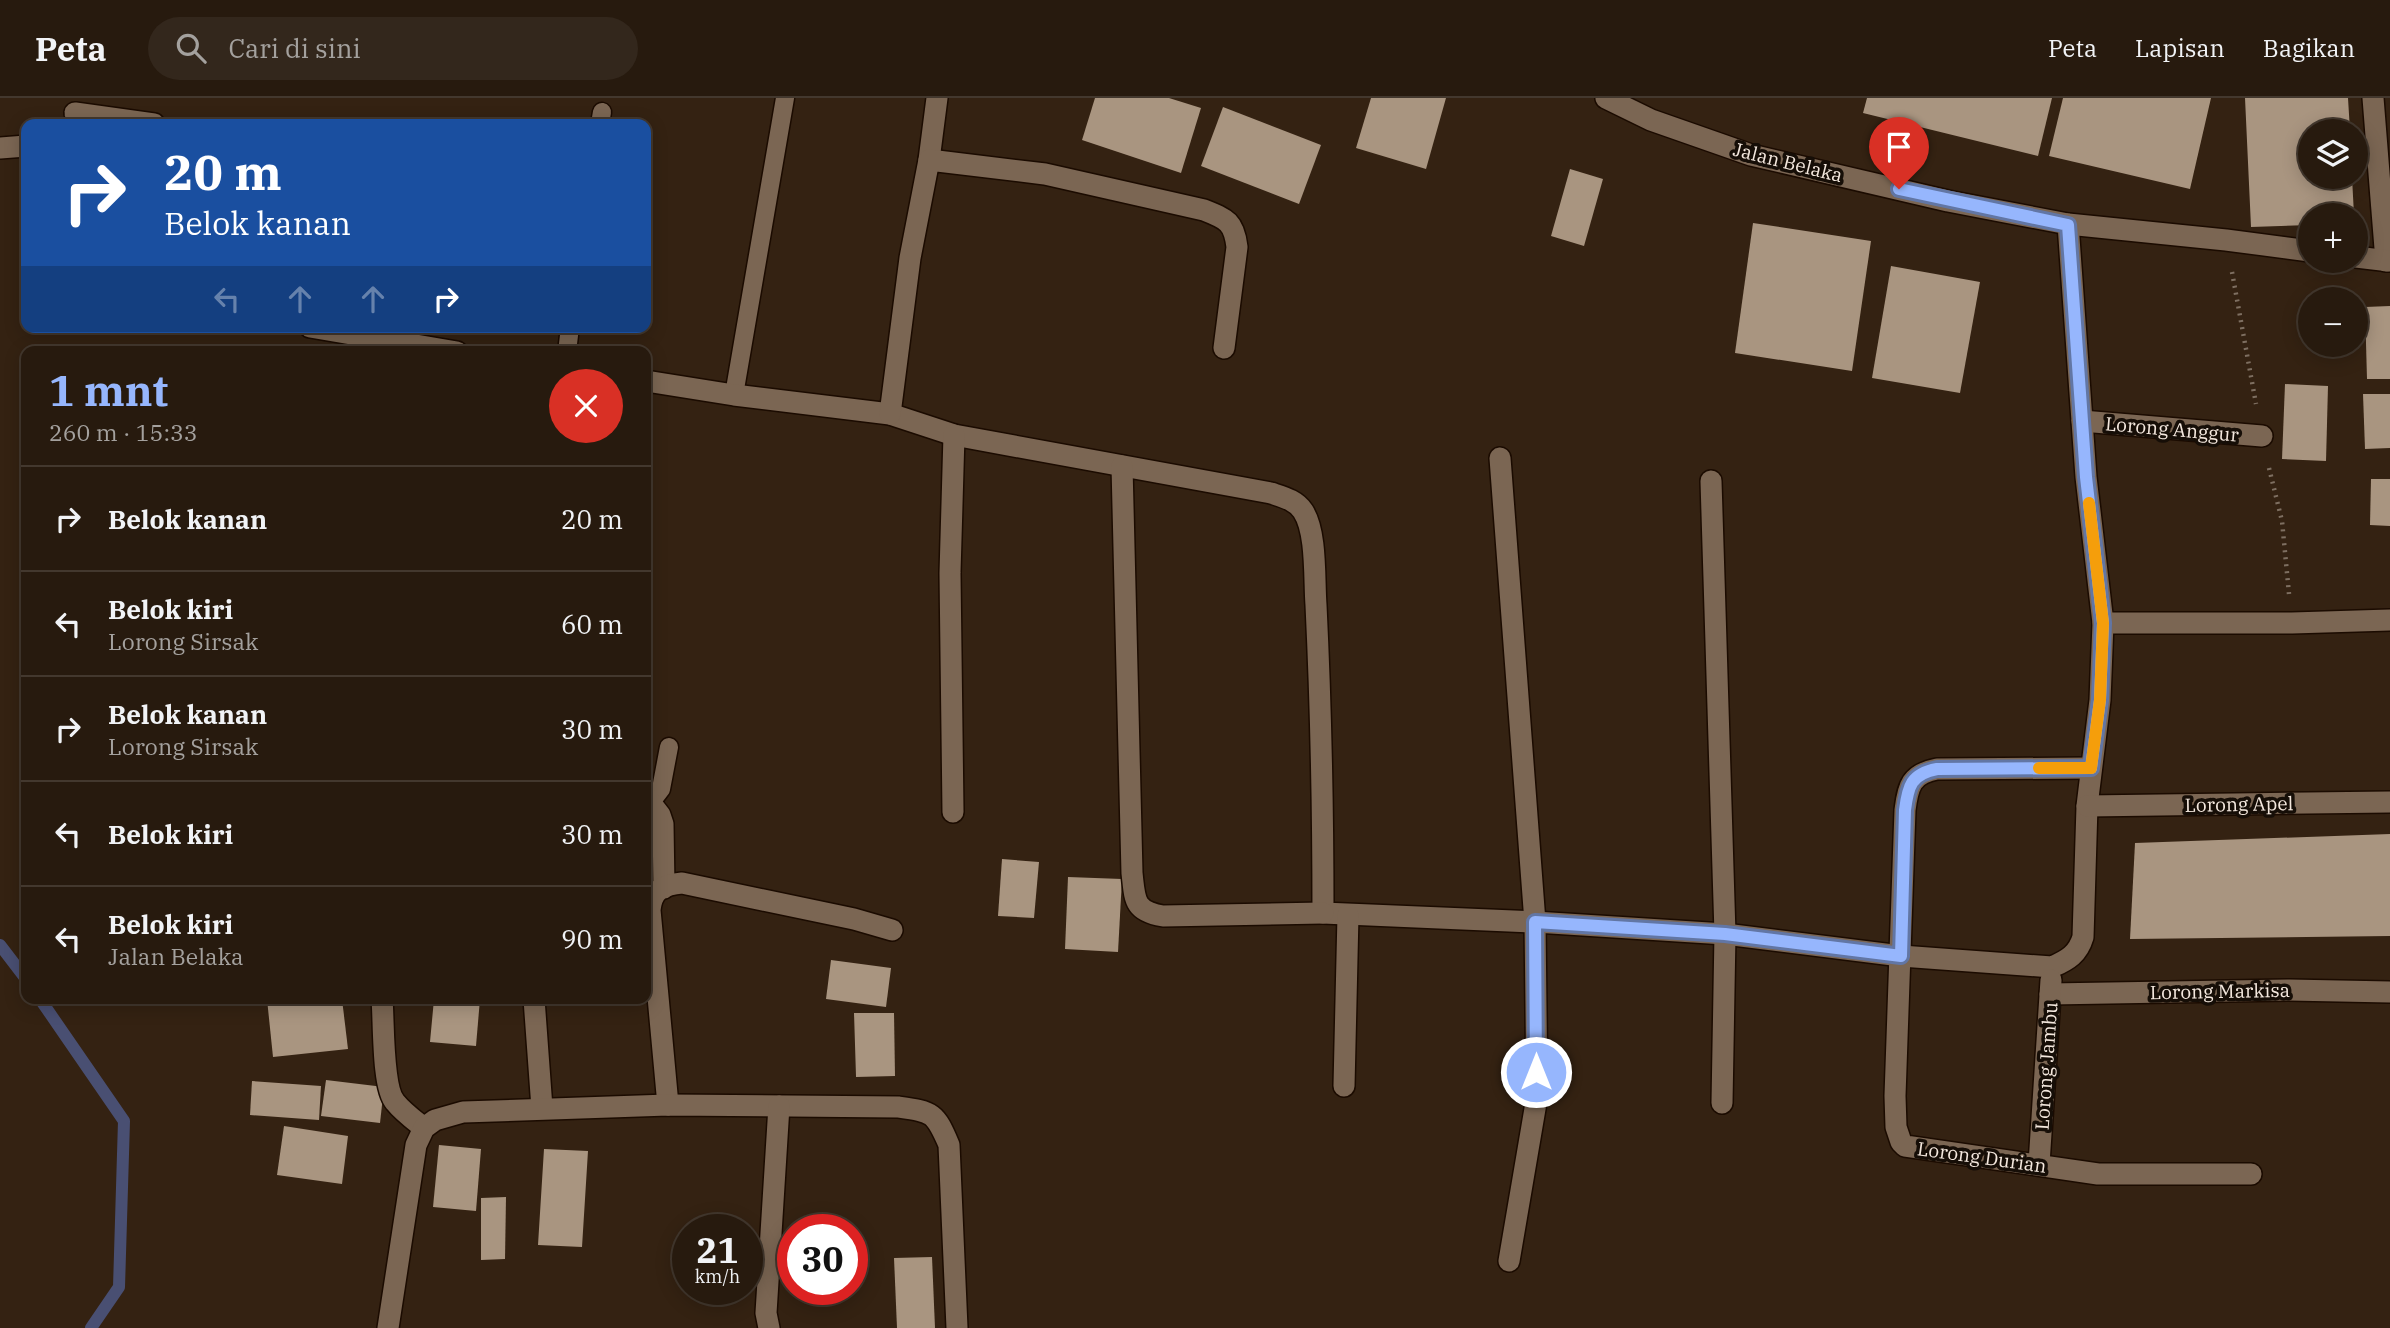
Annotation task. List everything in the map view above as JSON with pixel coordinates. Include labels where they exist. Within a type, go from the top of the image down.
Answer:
[{"type":"street","points":[[890,414],[910,258],[929,160],[937,98]]},
{"type":"street","name":"Jalan Belaka","points":[[1606,98],[1651,120],[1751,155],[1948,201],[2068,225],[2298,249]]},
{"type":"street","points":[[2368,258],[2388,261],[2373,98]]},
{"type":"street","points":[[75,112],[121,119]]},
{"type":"street","points":[[0,148],[21,146]]},
{"type":"street","points":[[929,160],[1045,174],[1204,210],[1225,218],[1235,231],[1237,247],[1224,348]]},
{"type":"street","points":[[1122,466],[1132,873],[1135,897],[1140,908],[1147,914],[1323,913],[1535,922],[1725,934],[1901,956],[2052,967],[2069,959],[2080,947],[2083,937],[2087,806],[2100,700],[2103,623],[2086,477],[2068,225]]},
{"type":"street","points":[[337,333],[415,346]]},
{"type":"street","points":[[651,382],[890,414],[954,435],[1280,496],[1302,509],[1309,524],[1320,682],[1323,913]]},
{"type":"street","name":"Lorong Anggur","points":[[2082,421],[2262,436]]},
{"type":"street","points":[[953,812],[950,573],[954,435]]},
{"type":"street","points":[[1500,458],[1535,922],[1537,1097],[1508,1261]]},
{"type":"street","points":[[1711,481],[1725,934],[1722,1102]]},
{"type":"street","points":[[2103,623],[2390,620]]},
{"type":"street","points":[[1901,956],[1905,810],[1907,792],[1914,778],[1924,771],[1937,769],[2091,768]]},
{"type":"street","name":"Lorong Apel","points":[[2087,806],[2390,802]]},
{"type":"street","points":[[651,803],[663,824],[664,888]]},
{"type":"street","points":[[651,897],[664,888],[682,883],[854,919],[892,930]]},
{"type":"street","points":[[1344,1086],[1348,915]]},
{"type":"street","points":[[651,922],[668,1105]]},
{"type":"street","name":"Lorong Durian","points":[[1901,956],[1895,1096],[1896,1127],[1905,1146],[2098,1174],[2250,1174]]},
{"type":"street","name":"Lorong Jambu","points":[[2039,1164],[2052,967]]},
{"type":"street","name":"Lorong Markisa","points":[[2050,994],[2289,990],[2390,992]]},
{"type":"street","points":[[382,1004],[386,1080],[391,1096],[395,1103],[424,1128]]},
{"type":"street","points":[[534,1004],[542,1108]]},
{"type":"street","points":[[388,1328],[408,1185],[416,1145],[424,1128],[435,1120],[463,1112],[668,1105],[898,1107],[929,1112],[940,1124],[949,1145],[957,1328]]},
{"type":"street","points":[[769,1328],[766,1313],[779,1106]]},
{"type":"lane","points":[[734,395],[785,98]]},
{"type":"lane","points":[[651,797],[661,789],[668,747]]},
{"type":"building","points":[[1095,98],[1169,98],[1201,108],[1181,173],[1082,140]]},
{"type":"building","points":[[1371,98],[1446,98],[1426,169],[1356,148]]},
{"type":"building","points":[[1867,98],[2052,98],[2038,156],[1863,113]]},
{"type":"building","points":[[2063,98],[2211,98],[2190,189],[2049,156]]},
{"type":"building","points":[[2245,98],[2348,98],[2349,119],[2298,119],[2298,189],[2353,189],[2353,203],[2298,203],[2298,225],[2251,227]]},
{"type":"building","points":[[1223,107],[1321,145],[1299,204],[1201,166]]},
{"type":"building","points":[[1570,169],[1603,179],[1584,246],[1551,236]]},
{"type":"building","points":[[1753,223],[1871,241],[1852,371],[1735,353]]},
{"type":"building","points":[[1891,266],[1980,282],[1960,393],[1872,378]]},
{"type":"building","points":[[2390,306],[2390,379],[2367,379],[2368,307]]},
{"type":"building","points":[[2285,384],[2328,386],[2326,461],[2282,459]]},
{"type":"building","points":[[2363,394],[2390,394],[2390,448],[2365,449]]},
{"type":"building","points":[[2371,479],[2390,479],[2390,526],[2370,525]]},
{"type":"building","points":[[2390,834],[2390,936],[2130,939],[2135,843]]},
{"type":"building","points":[[1002,859],[1039,862],[1034,918],[998,916]]},
{"type":"building","points":[[1068,877],[1122,879],[1118,952],[1065,949]]},
{"type":"building","points":[[831,960],[891,968],[886,1007],[826,999]]},
{"type":"building","points":[[268,1004],[343,1004],[348,1049],[273,1057]]},
{"type":"building","points":[[434,1004],[480,1004],[476,1046],[430,1042]]},
{"type":"building","points":[[854,1013],[894,1013],[895,1076],[856,1077]]},
{"type":"building","points":[[326,1080],[384,1087],[380,1123],[321,1116]]},
{"type":"building","points":[[252,1081],[321,1086],[319,1120],[250,1115]]},
{"type":"building","points":[[284,1126],[348,1136],[342,1184],[277,1175]]},
{"type":"building","points":[[439,1145],[481,1149],[476,1211],[433,1207]]},
{"type":"building","points":[[544,1149],[588,1151],[582,1247],[538,1245]]},
{"type":"building","points":[[506,1197],[505,1259],[481,1260],[481,1198]]},
{"type":"building","points":[[932,1257],[935,1328],[897,1328],[894,1258]]},
{"type":"waterway","points":[[0,945],[21,972]]},
{"type":"waterway","points":[[43,1004],[124,1121],[119,1287],[91,1328]]},
{"type":"slow traffic","points":[[2039,768],[2091,768],[2100,700],[2103,623],[2089,503]]},
{"type":"route","points":[[1536,1072],[1535,922],[1725,934],[1901,956],[1905,810],[1907,792],[1914,778],[1924,771],[1937,769],[2091,768],[2100,700],[2103,623],[2086,477],[2068,225],[1899,189]]}]
